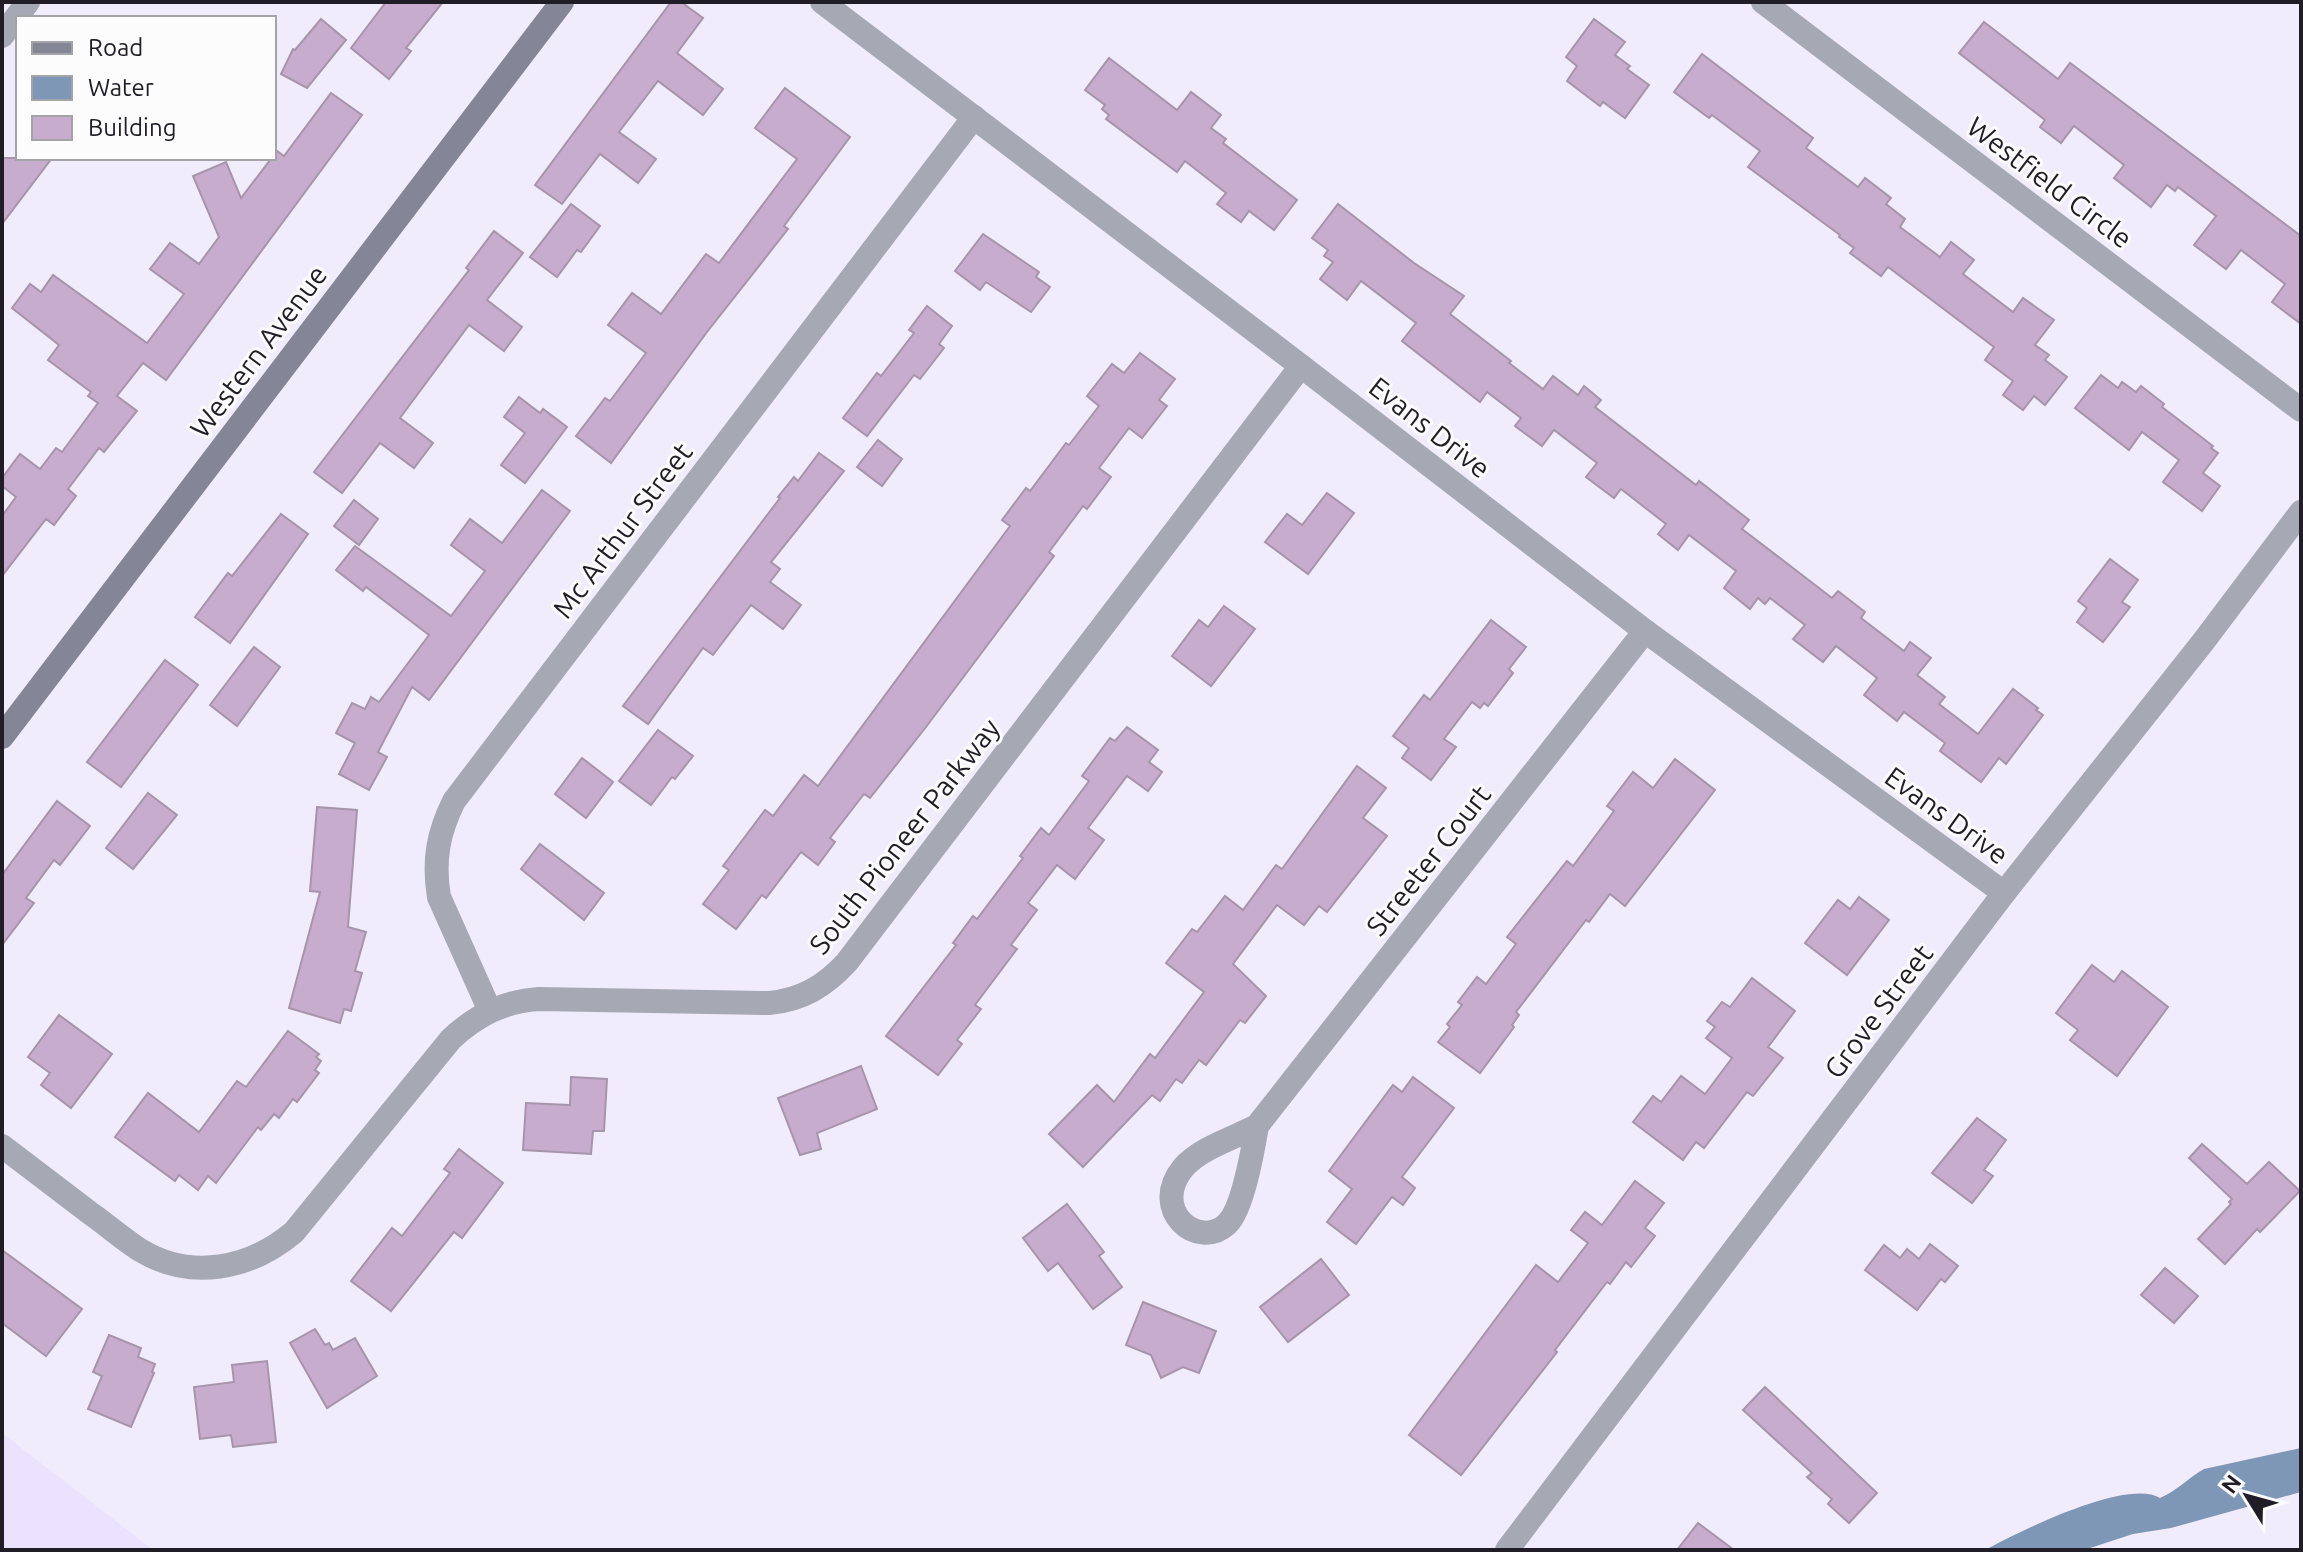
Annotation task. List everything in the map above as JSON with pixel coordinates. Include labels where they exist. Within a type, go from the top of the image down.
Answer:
[{"type":"street","name":"Western Avenue","points":[[2,737],[562,2]]},
{"type":"street","name":"Evans Drive","points":[[822,2],[1645,631],[2004,893]]},
{"type":"street","name":"Westfield Circle","points":[[1763,2],[2301,410]]},
{"type":"street","points":[[2,36],[16,18]]},
{"type":"street","name":"Mc Arthur Street","points":[[490,1011],[439,897],[437,851],[445,818],[454,801],[974,117]]},
{"type":"street","name":"South Pioneer Parkway","points":[[2,1146],[146,1253],[171,1263],[197,1267],[243,1262],[267,1252],[299,1228],[451,1039],[471,1021],[490,1011],[513,1002],[546,998],[769,1003],[805,995],[830,980],[847,962],[1301,366]]},
{"type":"street","name":"Grove Street","points":[[1507,1550],[2004,893],[2203,642],[2301,512]]},
{"type":"street","name":"Streeter Court","points":[[1257,1126],[1645,631]]},
{"type":"shaded area","points":[[2,1433],[153,1550],[2,1550]]},
{"type":"water","points":[[2301,1448],[2301,1492],[2171,1528],[2133,1534],[2084,1550],[1985,1550],[2046,1520],[2099,1501],[2123,1495],[2144,1494],[2160,1498],[2204,1469]]},
{"type":"building","points":[[386,2],[443,2],[406,48],[411,51],[389,79],[351,48]]},
{"type":"building","points":[[671,2],[681,2],[703,18],[677,53],[723,89],[703,115],[658,81],[619,132],[656,159],[638,183],[600,154],[562,204],[535,185]]},
{"type":"building","points":[[321,19],[346,40],[307,88],[281,74],[293,49]]},
{"type":"building","points":[[1594,19],[1625,42],[1615,55],[1630,66],[1627,69],[1649,85],[1625,118],[1603,102],[1600,106],[1567,81],[1577,66],[1566,57]]},
{"type":"building","points":[[1984,22],[2058,79],[2070,63],[2301,236],[2301,324],[2272,302],[2285,284],[2241,250],[2226,269],[2194,245],[2216,216],[2178,187],[2175,191],[2167,185],[2151,207],[2114,178],[2124,165],[2074,126],[2061,143],[2040,127],[2045,120],[1959,53]]},
{"type":"building","points":[[1702,54],[1813,138],[1806,148],[1858,187],[1865,178],[1891,198],[1886,204],[1905,219],[1900,227],[1940,257],[1951,242],[1974,260],[1963,274],[2013,312],[2023,298],[2054,320],[2035,345],[2049,355],[2045,360],[2067,377],[2045,405],[2034,396],[2023,410],[2003,395],[2013,381],[1985,360],[1994,347],[1888,267],[1881,276],[1850,253],[1854,248],[1840,235],[1748,167],[1760,151],[1712,115],[1709,118],[1674,92]]},
{"type":"building","points":[[1109,58],[1177,110],[1191,92],[1221,115],[1211,128],[1226,139],[1223,143],[1297,200],[1274,230],[1249,211],[1241,222],[1217,204],[1226,193],[1185,161],[1177,172],[1106,119],[1109,115],[1102,109],[1105,105],[1085,90]]},
{"type":"building","points":[[785,88],[850,137],[784,226],[788,229],[707,332],[611,463],[576,436],[605,398],[610,401],[646,353],[608,325],[632,293],[661,314],[706,254],[719,263],[797,159],[755,128]]},
{"type":"building","points":[[331,93],[362,115],[166,380],[143,363],[117,396],[137,411],[104,452],[99,448],[68,489],[76,496],[54,525],[46,519],[2,576],[2,516],[16,497],[2,486],[2,478],[20,454],[40,469],[56,448],[62,452],[98,403],[88,396],[91,392],[48,360],[59,345],[12,308],[30,284],[41,292],[53,275],[147,343],[184,294],[150,269],[170,243],[199,264],[219,237],[193,176],[226,162],[241,198],[270,160],[276,160],[277,151],[284,156]]},
{"type":"building","points":[[2,158],[50,160],[2,224]]},
{"type":"building","points":[[571,204],[600,226],[557,277],[530,257]]},
{"type":"building","points":[[1338,204],[1414,263],[1464,296],[1450,314],[1511,361],[1509,363],[1543,389],[1553,376],[1578,395],[1584,386],[1601,400],[1595,407],[1696,485],[1699,481],[1749,520],[1742,529],[1832,598],[1838,591],[1865,612],[1861,618],[1904,651],[1910,642],[1931,658],[1917,675],[1945,697],[1939,704],[1978,734],[2013,689],[2038,708],[2036,710],[2043,715],[2006,764],[1999,758],[1981,782],[1940,751],[1945,743],[1904,712],[1897,721],[1864,695],[1877,678],[1836,646],[1823,662],[1793,639],[1805,625],[1770,598],[1765,604],[1758,598],[1750,609],[1724,588],[1736,571],[1689,535],[1678,550],[1658,534],[1666,524],[1621,489],[1614,498],[1586,477],[1597,463],[1554,430],[1542,446],[1515,426],[1521,418],[1487,392],[1480,402],[1402,341],[1416,323],[1361,281],[1347,300],[1320,279],[1333,262],[1324,256],[1328,250],[1312,238]]},
{"type":"building","points":[[494,231],[523,253],[487,300],[522,327],[504,351],[469,325],[400,418],[433,443],[414,468],[380,443],[342,493],[314,472],[469,270],[466,268]]},
{"type":"building","points":[[983,234],[1039,272],[1036,277],[1050,287],[1031,312],[986,282],[980,290],[955,271]]},
{"type":"building","points":[[927,306],[952,326],[939,344],[944,348],[920,379],[914,375],[867,436],[843,418],[877,373],[881,376],[914,333],[909,330]]},
{"type":"building","points":[[1140,353],[1175,379],[1159,400],[1167,406],[1142,438],[1129,428],[1099,468],[1111,477],[1087,509],[1083,506],[1049,552],[1054,556],[926,727],[870,798],[864,794],[830,838],[835,842],[818,865],[801,852],[766,898],[762,895],[736,929],[703,904],[729,870],[723,866],[765,810],[773,816],[804,775],[818,786],[1010,526],[1002,520],[1026,488],[1030,491],[1099,406],[1087,396],[1112,364],[1124,373]]},
{"type":"building","points":[[2101,375],[2118,388],[2122,382],[2136,392],[2141,386],[2164,404],[2162,407],[2213,446],[2211,448],[2218,453],[2203,473],[2220,486],[2202,511],[2163,482],[2179,460],[2142,432],[2129,450],[2075,408]]},
{"type":"building","points":[[519,397],[540,413],[543,409],[567,427],[525,483],[501,465],[525,433],[504,417]]},
{"type":"building","points":[[878,440],[902,459],[882,486],[857,467]]},
{"type":"building","points":[[819,453],[844,471],[771,562],[780,569],[770,582],[801,605],[783,629],[751,605],[713,655],[703,648],[648,724],[623,706],[778,497],[794,477],[798,481]]},
{"type":"building","points":[[542,490],[570,511],[429,700],[412,687],[378,752],[387,757],[369,790],[339,774],[355,743],[336,733],[352,703],[365,709],[371,697],[379,702],[429,635],[366,587],[363,591],[336,570],[355,546],[451,616],[485,571],[451,545],[470,519],[502,543]]},
{"type":"building","points":[[1327,493],[1354,513],[1308,574],[1265,542],[1287,514],[1302,525]]},
{"type":"building","points":[[354,500],[378,519],[359,545],[334,526]]},
{"type":"building","points":[[281,514],[308,534],[230,643],[195,617],[228,573],[232,576]]},
{"type":"building","points":[[2110,559],[2138,580],[2122,602],[2130,607],[2103,642],[2077,622],[2087,608],[2078,601]]},
{"type":"building","points":[[1224,606],[1255,629],[1211,686],[1172,656],[1199,620],[1208,627]]},
{"type":"building","points":[[1491,620],[1526,647],[1509,669],[1513,673],[1488,706],[1484,703],[1480,708],[1472,702],[1444,739],[1456,747],[1431,780],[1402,758],[1409,748],[1393,736],[1424,695],[1430,700]]},
{"type":"building","points":[[254,647],[280,667],[237,726],[210,705]]},
{"type":"building","points":[[165,660],[198,685],[121,787],[87,762]]},
{"type":"building","points":[[1127,727],[1158,750],[1149,762],[1162,772],[1148,791],[1127,776],[1088,828],[1104,840],[1075,879],[1057,865],[1028,903],[1037,910],[1011,945],[1017,949],[975,1005],[981,1009],[957,1040],[962,1044],[938,1075],[886,1036],[956,945],[953,943],[973,916],[977,919],[1023,858],[1020,856],[1041,828],[1049,835],[1089,781],[1082,776],[1110,738],[1115,741]]},
{"type":"building","points":[[658,730],[693,756],[651,805],[619,781]]},
{"type":"building","points":[[582,758],[613,782],[586,818],[555,794]]},
{"type":"building","points":[[1675,759],[1715,790],[1625,906],[1610,894],[1589,922],[1586,920],[1516,1012],[1519,1015],[1512,1025],[1514,1027],[1480,1073],[1438,1042],[1462,1005],[1458,1002],[1477,977],[1486,984],[1516,944],[1507,937],[1567,861],[1573,866],[1614,811],[1607,806],[1633,772],[1653,788]]},
{"type":"building","points":[[1357,766],[1386,788],[1363,818],[1387,836],[1327,912],[1319,906],[1304,925],[1277,905],[1233,964],[1266,996],[1245,1023],[1240,1020],[1206,1065],[1199,1060],[1182,1083],[1176,1079],[1160,1101],[1152,1095],[1083,1167],[1049,1134],[1097,1085],[1114,1102],[1150,1054],[1155,1058],[1204,992],[1166,963],[1192,929],[1197,932],[1225,896],[1243,910],[1276,865],[1282,869]]},
{"type":"building","points":[[148,793],[177,815],[133,869],[106,848]]},
{"type":"building","points":[[57,801],[90,826],[60,865],[54,860],[26,898],[34,903],[2,945],[2,875]]},
{"type":"building","points":[[317,807],[357,810],[348,927],[366,932],[355,971],[362,973],[351,1011],[344,1009],[340,1023],[289,1008],[320,892],[310,891]]},
{"type":"building","points":[[540,844],[604,893],[584,920],[521,869]]},
{"type":"building","points":[[1859,897],[1889,920],[1847,975],[1805,943],[1838,900],[1850,909]]},
{"type":"building","points":[[2092,965],[2114,982],[2122,971],[2168,1007],[2117,1076],[2070,1040],[2078,1030],[2056,1013]]},
{"type":"building","points":[[1752,978],[1795,1011],[1768,1047],[1783,1058],[1753,1096],[1747,1092],[1704,1148],[1696,1142],[1683,1160],[1633,1122],[1653,1096],[1661,1102],[1681,1076],[1705,1094],[1732,1058],[1706,1038],[1715,1027],[1707,1021],[1722,1002],[1730,1007]]},
{"type":"building","points":[[59,1015],[112,1054],[71,1108],[41,1085],[50,1073],[28,1057]]},
{"type":"building","points":[[288,1031],[319,1054],[316,1057],[321,1061],[315,1070],[319,1073],[297,1102],[293,1099],[279,1118],[274,1114],[261,1130],[258,1127],[216,1183],[208,1176],[198,1190],[179,1175],[175,1181],[115,1137],[148,1093],[199,1132],[237,1081],[246,1087]]},
{"type":"building","points":[[861,1066],[877,1109],[817,1133],[821,1149],[800,1155],[778,1098]]},
{"type":"building","points":[[571,1077],[607,1079],[604,1131],[593,1131],[591,1154],[523,1150],[526,1103],[570,1105]]},
{"type":"building","points":[[1413,1077],[1454,1108],[1402,1177],[1415,1188],[1403,1205],[1392,1197],[1356,1244],[1327,1222],[1352,1189],[1329,1171],[1393,1085],[1402,1092]]},
{"type":"building","points":[[1977,1118],[2006,1140],[1984,1170],[1993,1176],[1972,1203],[1932,1173]]},
{"type":"building","points":[[2202,1144],[2247,1184],[2269,1162],[2300,1191],[2260,1232],[2257,1229],[2225,1264],[2198,1239],[2231,1204],[2232,1199],[2189,1158]]},
{"type":"building","points":[[459,1149],[503,1183],[462,1238],[454,1232],[391,1311],[351,1281],[392,1228],[402,1236],[450,1173],[444,1169]]},
{"type":"building","points":[[1635,1181],[1664,1203],[1645,1228],[1655,1236],[1631,1267],[1626,1262],[1610,1284],[1607,1282],[1461,1475],[1409,1435],[1536,1265],[1558,1282],[1588,1243],[1571,1230],[1585,1212],[1602,1225]]},
{"type":"building","points":[[1067,1204],[1104,1252],[1099,1256],[1122,1287],[1093,1309],[1058,1263],[1048,1271],[1023,1238]]},
{"type":"building","points":[[1930,1244],[1958,1266],[1945,1282],[1941,1279],[1917,1310],[1865,1270],[1884,1245],[1900,1258],[1907,1249],[1919,1259]]},
{"type":"building","points":[[2,1250],[82,1309],[46,1356],[2,1323]]},
{"type":"building","points":[[1321,1259],[1349,1295],[1288,1342],[1260,1307]]},
{"type":"building","points":[[2165,1268],[2198,1296],[2174,1323],[2141,1295]]},
{"type":"building","points":[[1143,1302],[1216,1331],[1199,1373],[1183,1367],[1161,1378],[1151,1355],[1126,1345]]},
{"type":"building","points":[[315,1329],[325,1345],[329,1343],[333,1350],[355,1338],[377,1376],[327,1408],[290,1343]]},
{"type":"building","points":[[109,1335],[141,1348],[138,1357],[155,1364],[131,1427],[88,1409],[102,1376],[93,1372]]},
{"type":"building","points":[[267,1361],[276,1442],[233,1447],[231,1435],[200,1439],[194,1387],[234,1382],[232,1365]]},
{"type":"building","points":[[1765,1387],[1877,1493],[1849,1523],[1828,1504],[1832,1499],[1807,1477],[1812,1473],[1743,1410]]},
{"type":"building","points":[[1698,1523],[1734,1550],[1677,1550]]}]
